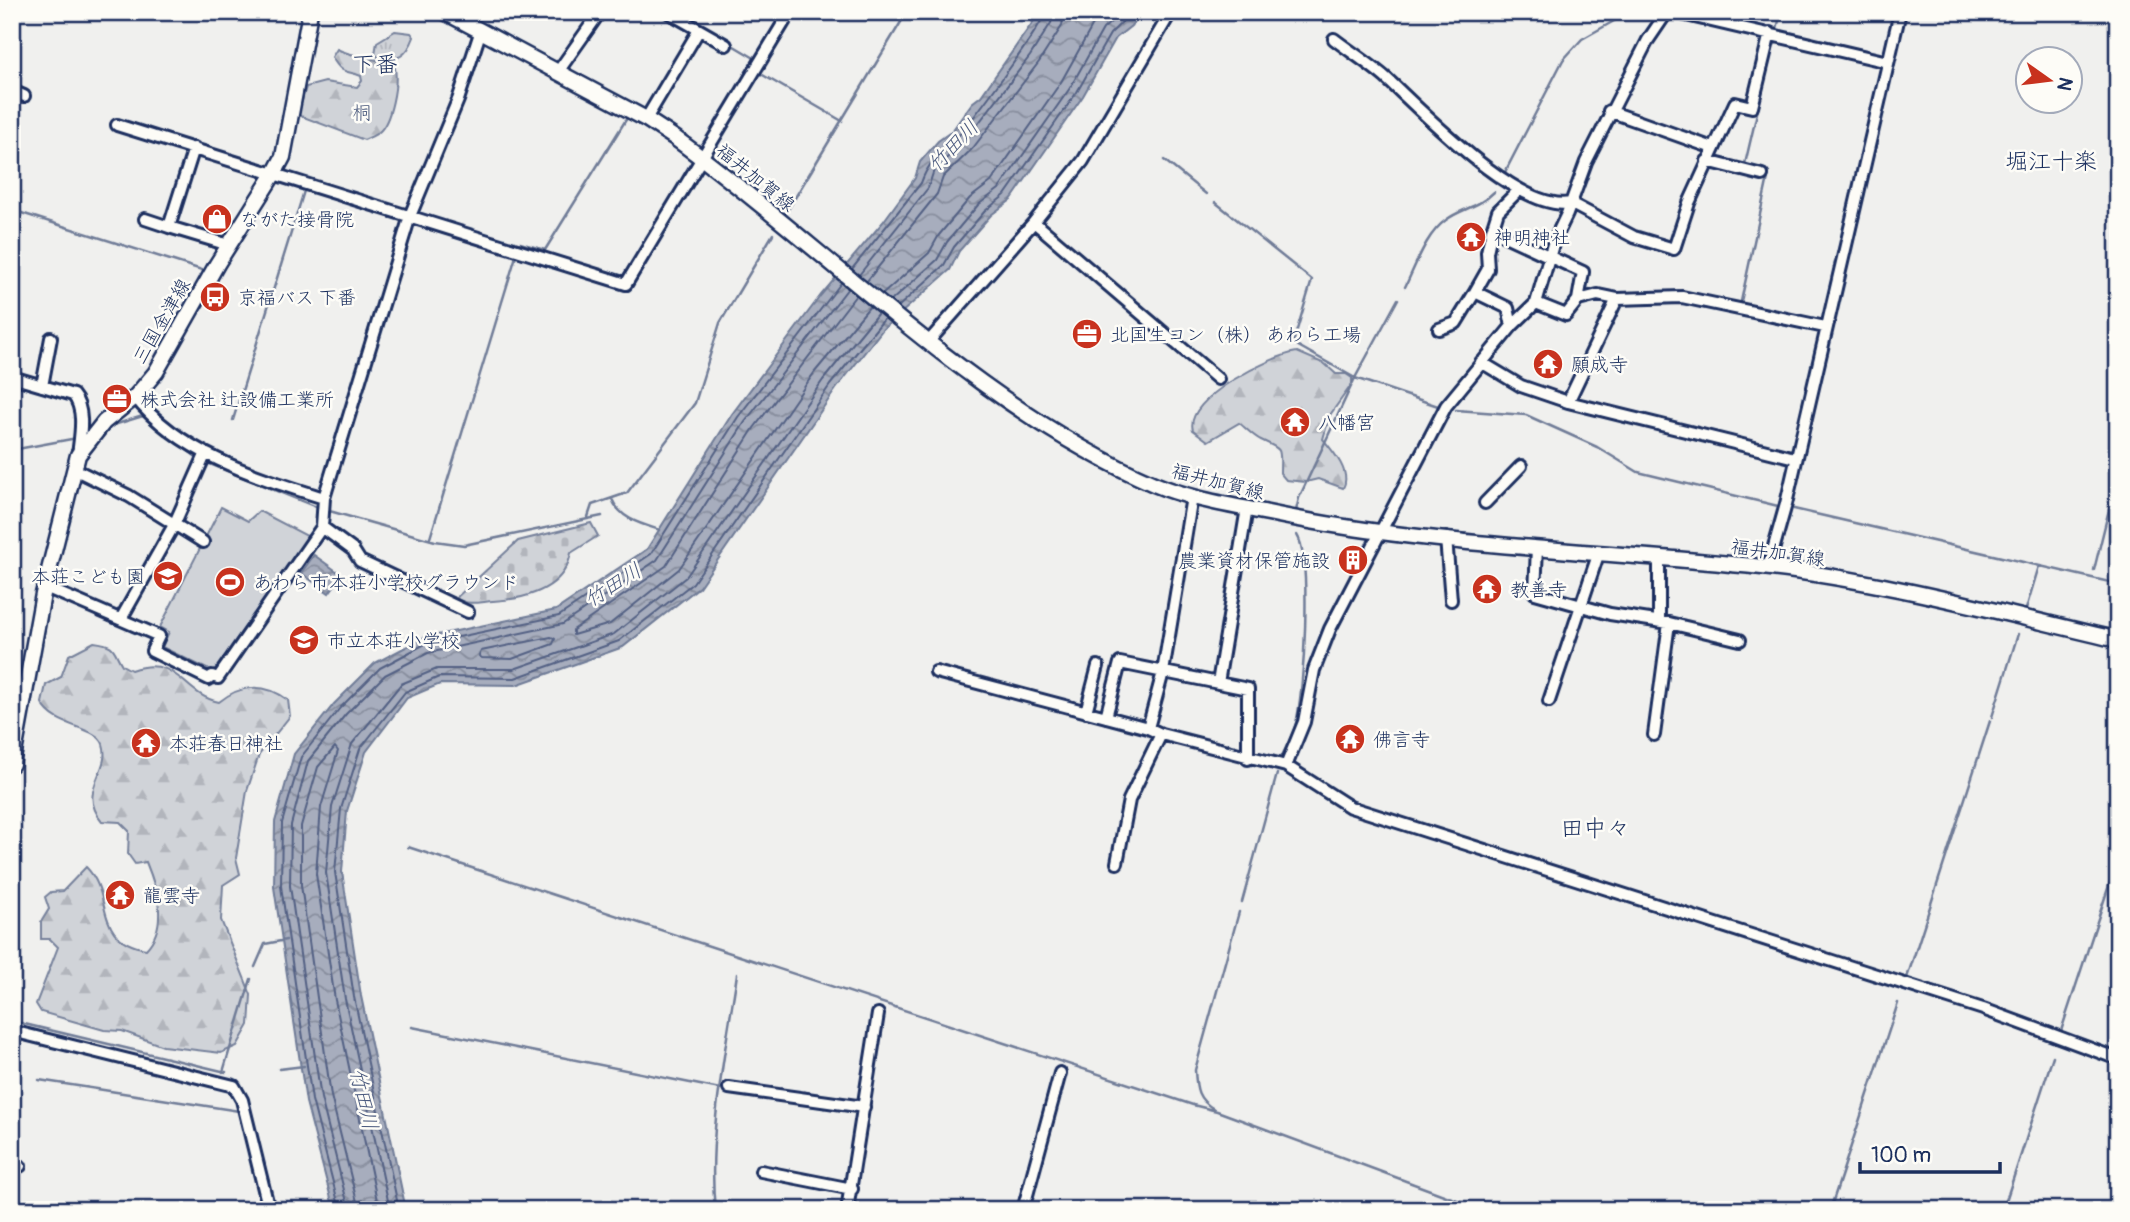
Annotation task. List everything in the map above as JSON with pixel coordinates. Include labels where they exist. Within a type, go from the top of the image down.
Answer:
[{"type":"main road","name":"三国金津線","points":[[12,764],[45,587],[76,462],[104,422],[135,397],[156,372],[229,245],[275,173],[282,157],[310,12]]},
{"type":"main road","name":"福井加賀線","points":[[445,12],[646,119],[704,159],[913,327],[1051,430],[1155,484],[1192,497],[1247,509],[1380,532],[1768,568],[1941,600],[2118,640]]},
{"type":"street","points":[[557,73],[600,12]]},
{"type":"street","points":[[668,12],[726,45]]},
{"type":"street","points":[[117,125],[626,284],[704,159],[790,12]]},
{"type":"street","points":[[930,340],[1034,222],[1083,161],[1171,12]]},
{"type":"street","points":[[1286,766],[1304,722],[1314,670],[1330,629],[1437,420],[1481,362],[1536,303],[1549,258],[1609,111],[1648,40],[1667,12]]},
{"type":"street","points":[[1673,12],[1888,62]]},
{"type":"street","points":[[1768,568],[1900,12]]},
{"type":"street","points":[[646,119],[699,30]]},
{"type":"street","points":[[45,587],[159,636],[152,651],[209,679],[212,676],[218,678],[322,527],[324,498],[410,216],[458,100],[480,33]]},
{"type":"street","points":[[1334,38],[1385,77],[1419,112],[1519,190],[1558,206],[1570,204],[1634,237],[1674,249],[1689,203],[1735,103],[1752,107],[1770,33]]},
{"type":"street","points":[[12,91],[24,96]]},
{"type":"street","points":[[1609,111],[1713,148]]},
{"type":"street","points":[[169,227],[194,148]]},
{"type":"street","points":[[1707,161],[1762,176]]},
{"type":"street","points":[[1439,329],[1456,323],[1489,269],[1487,252],[1499,211],[1519,190]]},
{"type":"street","points":[[145,219],[229,245]]},
{"type":"street","points":[[1034,222],[1218,379]]},
{"type":"street","points":[[1492,230],[1583,272],[1578,300],[1566,316],[1536,303]]},
{"type":"street","points":[[1475,292],[1507,308],[1512,326]]},
{"type":"street","points":[[1578,300],[1598,295],[1617,299],[1682,297],[1825,327]]},
{"type":"street","points":[[1568,402],[1617,299]]},
{"type":"street","points":[[42,386],[51,338]]},
{"type":"street","points":[[1481,362],[1521,386],[1568,402],[1795,458]]},
{"type":"street","points":[[12,377],[73,395],[78,401],[81,421],[76,462],[203,542]]},
{"type":"street","points":[[135,397],[142,406],[205,455],[265,480],[324,498]]},
{"type":"street","points":[[81,421],[104,422]]},
{"type":"street","points":[[121,619],[174,525],[205,455]]},
{"type":"street","points":[[1485,503],[1521,466]]},
{"type":"street","points":[[1149,728],[1163,672],[1192,497]]},
{"type":"street","points":[[1218,683],[1247,509]]},
{"type":"street","points":[[322,527],[354,550],[360,561],[468,612]]},
{"type":"street","points":[[1446,538],[1451,600]]},
{"type":"street","points":[[1537,547],[1535,593],[1610,614],[1664,622],[1740,640]]},
{"type":"street","points":[[1549,701],[1599,552]]},
{"type":"street","points":[[1654,736],[1664,622],[1659,557]]},
{"type":"street","points":[[1106,717],[1120,663],[1248,689],[1248,759]]},
{"type":"street","points":[[1086,712],[1098,666]]},
{"type":"street","points":[[936,672],[1149,728],[1161,734],[1248,759],[1286,766],[1350,807],[1983,1009],[2118,1059]]},
{"type":"street","points":[[1117,863],[1129,800],[1161,734]]},
{"type":"street","points":[[847,1210],[878,1014]]},
{"type":"street","points":[[12,1031],[234,1086],[242,1100],[269,1210]]},
{"type":"street","points":[[1023,1210],[1060,1073]]},
{"type":"street","points":[[729,1088],[863,1107]]},
{"type":"street","points":[[761,1171],[852,1189]]},
{"type":"green space","points":[[395,31],[411,33],[414,37],[408,49],[396,58],[378,57],[375,54],[377,42]]},
{"type":"green space","name":"桐","points":[[337,49],[381,61],[395,68],[394,93],[387,120],[379,132],[364,140],[298,115],[306,87],[325,82],[357,87],[362,81],[361,76],[339,67],[332,57]]},
{"type":"green space","points":[[1297,352],[1325,364],[1336,374],[1346,374],[1352,378],[1352,384],[1330,415],[1323,439],[1343,469],[1343,488],[1318,479],[1306,482],[1286,480],[1280,473],[1280,454],[1277,448],[1239,423],[1208,441],[1193,430],[1194,418],[1215,392],[1269,361]]},
{"type":"green space","name":"あわら市本荘小学校グラウンド","points":[[221,507],[248,521],[259,511],[309,537],[213,672],[162,647],[169,632],[160,627]]},
{"type":"green space","points":[[591,523],[598,536],[571,553],[567,566],[552,584],[518,598],[470,603],[456,598],[518,541]]},
{"type":"green space","points":[[94,642],[110,646],[122,665],[131,670],[147,666],[160,667],[179,677],[206,698],[219,702],[236,692],[253,688],[271,691],[288,700],[290,716],[259,755],[247,791],[236,858],[240,874],[223,885],[221,920],[251,995],[249,1025],[237,1046],[221,1053],[163,1046],[122,1031],[104,1030],[41,1012],[36,1004],[58,947],[50,939],[41,939],[41,922],[49,909],[45,897],[51,892],[63,891],[86,867],[95,878],[110,926],[129,944],[146,949],[153,939],[159,918],[157,895],[146,862],[135,864],[128,854],[129,831],[120,822],[102,821],[95,810],[93,790],[103,763],[103,744],[93,734],[56,717],[42,703],[46,685],[61,677],[69,655]]},
{"type":"water","name":"竹田川","points":[[1040,12],[1141,12],[1131,26],[1116,38],[1083,96],[1011,200],[991,215],[959,251],[950,270],[883,329],[836,389],[699,587],[623,647],[516,685],[440,684],[407,698],[366,752],[347,811],[342,872],[361,996],[406,1210],[334,1210],[306,1102],[274,887],[275,822],[294,754],[334,704],[375,663],[423,638],[556,610],[647,549],[732,414],[821,295],[883,222],[915,178],[920,162],[938,141],[952,131],[972,103],[981,96]]},
{"type":"water","points":[[314,555],[342,575],[329,593],[301,573]]},
{"type":"waterway","points":[[784,216],[907,12]]},
{"type":"waterway","points":[[1503,176],[1563,60],[1582,39],[1630,12]]},
{"type":"waterway","points":[[1776,33],[1781,12]]},
{"type":"waterway","points":[[729,43],[756,59]]},
{"type":"waterway","points":[[1740,306],[1769,173],[1745,164],[1771,53]]},
{"type":"waterway","points":[[761,74],[842,121]]},
{"type":"waterway","points":[[520,243],[545,250],[627,118]]},
{"type":"waterway","points":[[1164,160],[1206,194]]},
{"type":"waterway","points":[[233,420],[304,191]]},
{"type":"waterway","points":[[1405,287],[1422,250],[1439,226],[1494,192]]},
{"type":"waterway","points":[[1215,202],[1312,280],[1293,343],[1355,378],[1438,406]]},
{"type":"waterway","points":[[12,210],[205,271],[200,280]]},
{"type":"waterway","points":[[588,517],[592,505],[627,493],[695,403],[720,323],[773,234]]},
{"type":"waterway","points":[[430,538],[516,256]]},
{"type":"waterway","points":[[1295,515],[1299,498],[1355,378],[1398,299]]},
{"type":"waterway","points":[[130,390],[140,381]]},
{"type":"waterway","points":[[1456,410],[1526,415],[1597,447],[1638,472],[1778,506]]},
{"type":"waterway","points":[[107,427],[143,416],[166,434]]},
{"type":"waterway","points":[[12,450],[77,438]]},
{"type":"waterway","points":[[171,438],[199,459]]},
{"type":"waterway","points":[[205,462],[319,508]]},
{"type":"waterway","points":[[2094,570],[2118,473]]},
{"type":"waterway","points":[[612,499],[626,516],[660,530]]},
{"type":"waterway","points":[[1794,509],[2118,584]]},
{"type":"waterway","points":[[326,510],[435,541],[464,545],[602,516]]},
{"type":"waterway","points":[[1281,758],[1296,723],[1304,656],[1304,570],[1302,548],[1297,535]]},
{"type":"waterway","points":[[2026,609],[2039,566]]},
{"type":"waterway","points":[[1992,717],[2018,634]]},
{"type":"waterway","points":[[1906,981],[1990,721]]},
{"type":"waterway","points":[[1242,902],[1277,774]]},
{"type":"waterway","points":[[408,847],[1217,1111],[1484,1210]]},
{"type":"waterway","points":[[2060,1034],[2118,858]]},
{"type":"waterway","points":[[1214,1109],[1198,1093],[1195,1070],[1239,912]]},
{"type":"waterway","points":[[255,967],[265,944],[286,940]]},
{"type":"waterway","points":[[715,1210],[713,1181],[716,1122],[737,974]]},
{"type":"waterway","points":[[223,1072],[251,979]]},
{"type":"waterway","points":[[1830,1210],[1898,1003]]},
{"type":"waterway","points":[[12,1021],[226,1072]]},
{"type":"waterway","points":[[412,1027],[720,1089]]},
{"type":"waterway","points":[[2003,1210],[2053,1056]]},
{"type":"waterway","points":[[279,1069],[304,1066]]},
{"type":"waterway","points":[[39,1080],[239,1111]]},
{"type":"waterway","points":[[249,1106],[261,1154]]},
{"type":"place","name":"ながた接骨院","points":[[217,219]]},
{"type":"place","name":"神明神社","points":[[1471,237]]},
{"type":"place","name":"京福バス 下番","points":[[215,297]]},
{"type":"place","name":"北国生コン（株） あわら工場","points":[[1087,334]]},
{"type":"place","name":"願成寺","points":[[1548,364]]},
{"type":"place","name":"株式会社 辻設備工業所","points":[[117,399]]},
{"type":"place","name":"八幡宮","points":[[1295,422]]},
{"type":"place","name":"農業資材保管施設","points":[[1353,560]]},
{"type":"place","name":"本荘こども園","points":[[168,576]]},
{"type":"place","name":"あわら市本荘小学校グラウンド","points":[[230,582]]},
{"type":"place","name":"教善寺","points":[[1487,589]]},
{"type":"place","name":"市立本荘小学校","points":[[304,640]]},
{"type":"place","name":"佛言寺","points":[[1350,739]]},
{"type":"place","name":"本荘春日神社","points":[[146,743]]},
{"type":"place","name":"龍雲寺","points":[[120,895]]},
{"type":"district","name":"下番","points":[[375,64]]},
{"type":"district","name":"堀江十楽","points":[[2051,161]]},
{"type":"district","name":"田中々","points":[[1595,828]]}]
